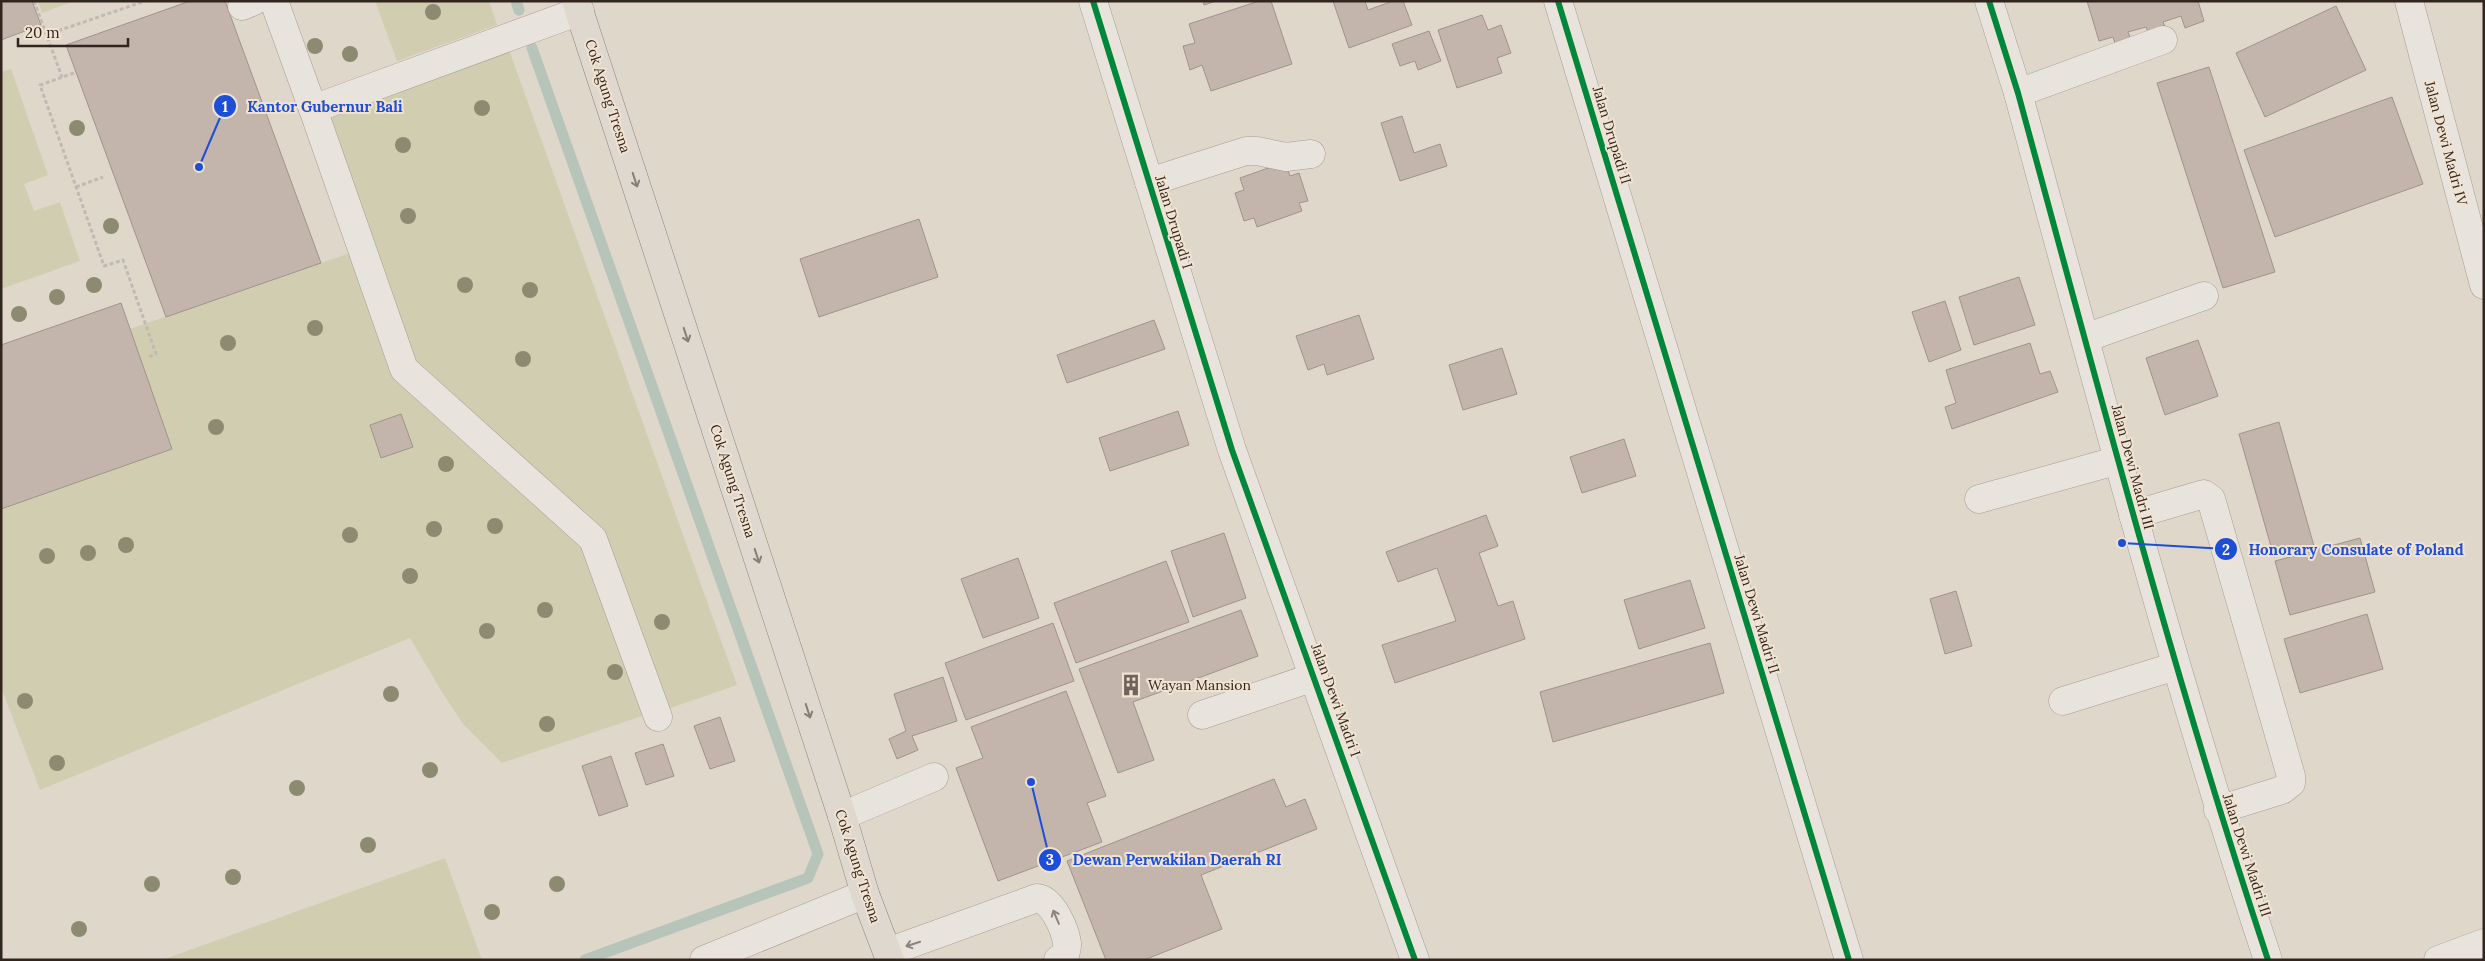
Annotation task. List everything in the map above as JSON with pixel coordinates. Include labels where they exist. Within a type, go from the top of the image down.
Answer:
[{"type":"main road","name":"Cok Agung Tresna","points":[[578,6],[866,894],[889,956]]},
{"type":"street","points":[[274,1],[404,369],[593,539],[658,717]]},
{"type":"street","name":"Jalan Drupadi I","points":[[1093,1],[1232,450]]},
{"type":"street","name":"Jalan Drupadi II","points":[[1558,1],[1641,276]]},
{"type":"street","name":"Jalan Dewi Madri III","points":[[1989,1],[2018,93],[2176,666],[2218,810],[2268,960]]},
{"type":"street","name":"Jalan Dewi Madri IV","points":[[2409,1],[2484,285]]},
{"type":"street","points":[[313,109],[578,6]]},
{"type":"street","points":[[2018,93],[2163,40]]},
{"type":"street","points":[[1148,182],[1246,151],[1257,151],[1286,157],[1311,154]]},
{"type":"street","name":"Jalan Dewi Madri II","points":[[1641,276],[1849,960]]},
{"type":"street","points":[[2085,338],[2204,296]]},
{"type":"street","name":"Jalan Dewi Madri I","points":[[1232,450],[1415,960]]},
{"type":"street","points":[[1979,499],[2118,460]]},
{"type":"street","points":[[2133,515],[2204,494],[2211,499],[2292,776],[2291,783],[2282,790],[2218,810]]},
{"type":"street","points":[[2063,701],[2176,666]]},
{"type":"street","points":[[1202,715],[1314,678]]},
{"type":"street","points":[[842,816],[934,777]]},
{"type":"street","points":[[704,960],[866,894]]},
{"type":"street","points":[[889,956],[1037,898],[1043,898],[1052,906],[1068,944],[1065,955],[1058,960]]},
{"type":"street","points":[[2438,960],[2484,943]]},
{"type":"path","points":[[34,1],[62,77]]},
{"type":"path","points":[[46,35],[145,1]]},
{"type":"path","points":[[74,73],[40,85],[104,266],[123,260],[156,354],[149,356]]},
{"type":"path","points":[[76,187],[103,176]]},
{"type":"shaded area","points":[[38,1],[74,1],[42,13]]},
{"type":"shaded area","points":[[375,1],[489,1],[497,25],[397,61]]},
{"type":"shaded area","points":[[508,47],[737,685],[659,712],[597,538],[408,362],[320,115]]},
{"type":"shaded area","points":[[11,69],[48,175],[24,184],[34,211],[60,202],[80,261],[1,289],[1,72]]},
{"type":"shaded area","points":[[350,253],[393,371],[589,542],[651,713],[502,763],[463,724],[410,638],[40,790],[1,687],[1,509],[172,448],[130,329]]},
{"type":"shaded area","points":[[445,858],[482,960],[162,960]]},
{"type":"building","points":[[1,1],[32,1],[41,25],[1,40]]},
{"type":"building","points":[[190,1],[225,1],[321,263],[166,317],[66,45]]},
{"type":"building","points":[[1203,1],[1216,1],[1204,5]]},
{"type":"building","points":[[1259,1],[1271,1],[1292,64],[1211,91],[1202,65],[1190,70],[1183,46],[1195,43],[1189,24]]},
{"type":"building","points":[[1333,1],[1365,1],[1368,10],[1393,1],[1403,1],[1412,25],[1349,48]]},
{"type":"building","points":[[2087,1],[2198,1],[2204,21],[2185,28],[2181,16],[2163,22],[2168,34],[2151,40],[2146,27],[2128,32],[2134,47],[2118,52],[2113,37],[2099,41]]},
{"type":"building","points":[[2336,6],[2366,70],[2265,117],[2236,53]]},
{"type":"building","points":[[1482,15],[1488,30],[1501,25],[1511,53],[1497,58],[1502,73],[1457,88],[1438,30]]},
{"type":"building","points":[[1429,31],[1441,61],[1418,70],[1415,61],[1400,66],[1392,44]]},
{"type":"building","points":[[2209,67],[2275,272],[2223,288],[2157,83]]},
{"type":"building","points":[[2392,97],[2423,184],[2275,237],[2244,150]]},
{"type":"building","points":[[1402,116],[1414,153],[1440,144],[1447,166],[1400,181],[1381,123]]},
{"type":"building","points":[[1285,162],[1290,176],[1299,173],[1308,201],[1299,203],[1302,211],[1257,227],[1254,218],[1244,221],[1235,193],[1244,190],[1240,178]]},
{"type":"building","points":[[919,219],[938,277],[819,317],[800,259]]},
{"type":"building","points":[[2019,277],[2035,325],[1974,345],[1959,297]]},
{"type":"building","points":[[1945,301],[1961,350],[1929,362],[1912,312]]},
{"type":"building","points":[[121,303],[172,449],[1,509],[1,345]]},
{"type":"building","points":[[1359,315],[1374,359],[1327,375],[1324,364],[1308,370],[1296,336]]},
{"type":"building","points":[[1154,320],[1165,349],[1067,383],[1057,355]]},
{"type":"building","points":[[2198,340],[2218,396],[2165,415],[2146,358]]},
{"type":"building","points":[[2030,343],[2040,374],[2050,371],[2058,392],[1952,429],[1945,407],[1956,403],[1946,370]]},
{"type":"building","points":[[1502,348],[1517,394],[1463,410],[1449,365]]},
{"type":"building","points":[[1178,411],[1189,445],[1110,471],[1099,438]]},
{"type":"building","points":[[401,414],[413,447],[381,458],[370,425]]},
{"type":"building","points":[[2279,422],[2314,546],[2274,557],[2239,434]]},
{"type":"building","points":[[1624,439],[1636,476],[1582,493],[1570,457]]},
{"type":"building","points":[[1486,515],[1498,546],[1479,553],[1498,606],[1513,601],[1525,639],[1395,683],[1382,645],[1456,621],[1437,568],[1398,582],[1386,552]]},
{"type":"building","points":[[1224,533],[1246,598],[1193,617],[1171,551]]},
{"type":"building","points":[[2360,538],[2375,592],[2290,615],[2275,561]]},
{"type":"building","points":[[1018,558],[1039,618],[983,638],[961,579]]},
{"type":"building","points":[[1166,561],[1189,622],[1076,663],[1054,603]]},
{"type":"building","points":[[1690,580],[1705,628],[1639,649],[1624,600]]},
{"type":"building","points":[[1956,591],[1972,646],[1945,654],[1930,599]]},
{"type":"building","name":"Wayan Mansion","points":[[1241,610],[1258,656],[1133,702],[1154,760],[1118,773],[1079,669]]},
{"type":"building","points":[[2367,614],[2383,669],[2300,693],[2284,639]]},
{"type":"building","points":[[1053,623],[1074,681],[966,720],[945,663]]},
{"type":"building","points":[[1710,643],[1724,693],[1553,742],[1540,692]]},
{"type":"building","points":[[943,677],[957,721],[912,736],[918,750],[897,759],[889,739],[906,731],[894,694]]},
{"type":"building","points":[[1066,691],[1106,796],[1087,803],[1102,842],[998,881],[956,768],[983,758],[971,727]]},
{"type":"building","points":[[720,717],[735,761],[710,769],[694,726]]},
{"type":"building","points":[[663,744],[674,776],[646,785],[635,753]]},
{"type":"building","points":[[611,756],[628,806],[599,816],[582,766]]},
{"type":"building","points":[[1274,779],[1286,807],[1305,799],[1317,829],[1201,875],[1222,929],[1144,960],[1106,960],[1067,861]]},
{"type":"waterway","points":[[516,1],[519,10]]},
{"type":"waterway","points":[[532,48],[818,854],[808,878],[585,960]]},
{"type":"cycle path","points":[[1093,1],[1232,450],[1415,960]]},
{"type":"cycle path","points":[[1558,1],[1849,960]]},
{"type":"cycle path","points":[[1989,1],[2018,93],[2168,636],[2233,853],[2268,960]]},
{"type":"place","name":"Kantor Gubernur Bali","points":[[199,167]]},
{"type":"place","name":"Honorary Consulate of Poland","points":[[2122,543]]},
{"type":"place","name":"Wayan Mansion","points":[[1131,685]]},
{"type":"place","name":"Dewan Perwakilan Daerah RI","points":[[1031,782]]}]
